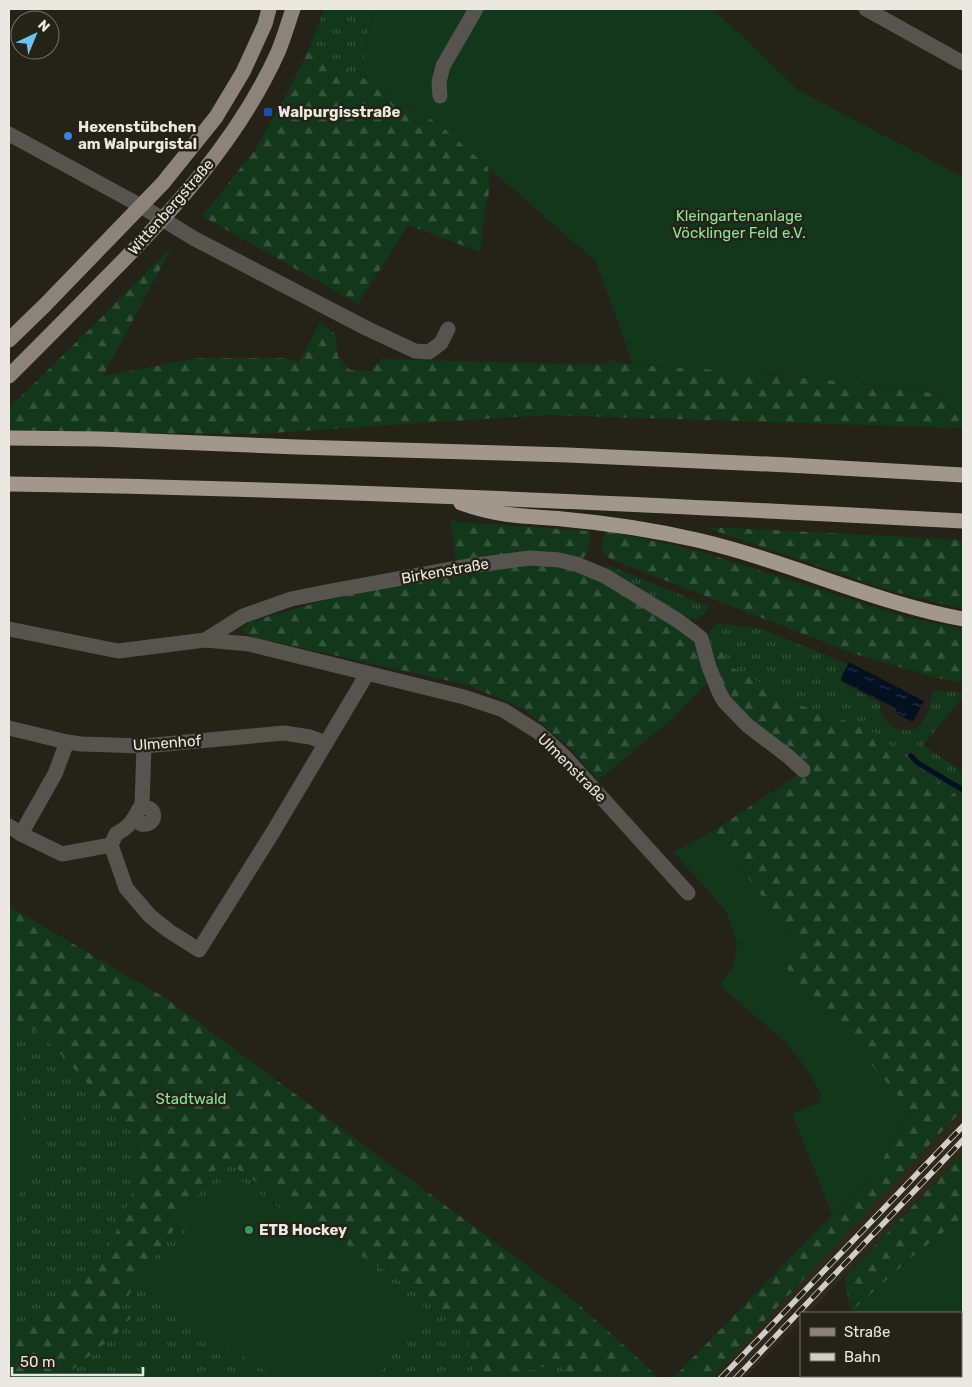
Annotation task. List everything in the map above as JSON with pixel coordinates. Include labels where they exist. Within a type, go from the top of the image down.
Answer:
[{"type":"highway","points":[[9,438],[100,439],[568,455],[963,475]]},
{"type":"highway","points":[[931,473],[963,471]]},
{"type":"highway","points":[[9,484],[440,497],[783,511],[963,521]]},
{"type":"highway","points":[[440,497],[496,513],[629,527],[713,544],[755,555],[892,602],[963,619]]},
{"type":"main road","name":"Wittenbergstraße","points":[[9,340],[141,206],[170,174],[216,117],[243,72],[265,24],[269,9]]},
{"type":"main road","name":"Wittenbergstraße","points":[[9,376],[162,220],[220,150],[253,100],[278,51],[293,9]]},
{"type":"street","points":[[440,96],[439,82],[443,66],[476,9]]},
{"type":"street","points":[[866,9],[963,62]]},
{"type":"street","points":[[9,134],[141,206],[204,244],[415,352],[429,352],[441,343],[448,329]]},
{"type":"street","name":"Birkenstraße","points":[[9,629],[118,651],[205,640],[243,616],[291,599],[469,566],[519,559],[548,558],[568,562],[605,576],[677,620],[696,634],[700,638],[709,667],[724,701],[747,725],[789,757],[802,770]]},
{"type":"street","name":"Ulmenstraße","points":[[205,640],[249,644],[464,697],[503,710],[538,732],[565,757],[688,893]]},
{"type":"street","points":[[144,746],[142,805],[125,829],[116,834],[111,845],[126,888],[150,916],[199,950],[273,832],[367,674]]},
{"type":"street","name":"Ulmenhof","points":[[9,728],[67,742],[144,746],[284,733],[310,737],[326,743]]},
{"type":"street","points":[[67,742],[55,774],[15,830],[62,854],[111,845]]},
{"type":"shaded area","points":[[963,1109],[963,1153],[810,1312],[800,1312],[800,1323],[745,1378],[711,1378]]},
{"type":"green space","points":[[324,9],[373,9],[360,76],[308,51]]},
{"type":"green space","name":"Kleingartenanlage Vöcklinger Feld e.V.","points":[[373,9],[712,9],[745,38],[798,90],[963,177],[963,397],[799,377],[633,365],[596,262],[439,124],[360,76]]},
{"type":"green space","points":[[308,51],[360,76],[439,124],[488,167],[490,188],[485,209],[480,252],[408,225],[358,304],[202,216],[255,150]]},
{"type":"green space","points":[[173,245],[103,376],[199,358],[282,358],[299,362],[320,322],[335,334],[338,357],[350,370],[370,371],[382,359],[606,365],[609,360],[633,365],[711,369],[839,381],[963,397],[963,428],[545,415],[256,434],[9,432],[9,408]]},
{"type":"green space","points":[[450,520],[590,531],[589,546],[582,559],[673,623],[692,641],[697,649],[716,641],[731,667],[803,706],[867,728],[963,801],[963,1109],[711,1378],[673,1378],[878,1168],[910,1110],[778,959],[797,944],[713,831],[802,772],[711,679],[670,721],[598,780],[571,749],[524,709],[467,685],[250,636],[242,630],[249,622],[456,563]]},
{"type":"green space","points":[[707,528],[963,540],[963,609],[888,590]]},
{"type":"green space","points":[[606,532],[699,551],[905,617],[963,629],[963,683],[937,678],[855,654],[610,559],[602,549]]},
{"type":"green space","points":[[606,566],[709,606],[700,617],[686,619],[608,571],[604,567]]},
{"type":"green space","points":[[719,624],[759,628],[850,665],[841,682],[879,702],[884,718],[898,729],[909,730],[920,726],[930,706],[933,690],[963,693],[963,697],[923,745],[963,772],[963,801],[867,728],[803,706],[731,667],[716,641],[708,645],[711,630]]},
{"type":"green space","points":[[713,831],[797,944],[779,960],[910,1109],[878,1168],[832,1214],[792,1114],[818,1103],[821,1094],[806,1068],[786,1043],[720,986],[734,965],[737,943],[726,911],[673,852]]},
{"type":"green space","name":"Stadtwald","points":[[9,906],[167,999],[577,1303],[659,1378],[573,1378],[558,1363],[526,1371],[511,1378],[466,1378],[473,1370],[466,1331],[439,1308],[223,1159],[133,1288],[120,1310],[131,1317],[125,1327],[62,1378],[9,1378],[9,1341],[97,1262],[109,1248],[132,1195],[138,1139],[44,1036],[9,1015]]},
{"type":"green space","points":[[9,1015],[44,1036],[138,1139],[132,1195],[109,1248],[97,1262],[9,1341]]},
{"type":"green space","points":[[9,1087],[20,1112],[27,1153],[25,1177],[16,1200],[9,1210]]},
{"type":"green space","points":[[963,1153],[963,1217],[912,1257],[851,1312],[844,1278]]},
{"type":"green space","name":"ETB Hockey","points":[[223,1159],[439,1308],[467,1331],[473,1370],[466,1378],[62,1378],[125,1327],[119,1310]]},
{"type":"green space","name":"ETB Hockey","points":[[227,1171],[425,1308],[376,1378],[275,1378],[146,1289]]},
{"type":"green space","points":[[963,1217],[963,1378],[861,1378],[962,1377],[962,1312],[851,1312],[912,1257]]},
{"type":"green space","points":[[558,1363],[573,1378],[511,1378],[526,1371]]},
{"type":"water","points":[[849,662],[924,701],[913,722],[895,713],[897,709],[840,680]]},
{"type":"waterway","points":[[911,756],[918,763],[963,790]]},
{"type":"railway","points":[[721,1378],[963,1126]]},
{"type":"railway","points":[[736,1378],[963,1140]]},
{"type":"place","name":"Walpurgisstraße","points":[[268,112]]},
{"type":"place","name":"Hexenstübchen am Walpurgistal","points":[[68,136]]},
{"type":"place","name":"ETB Hockey","points":[[249,1230]]}]
